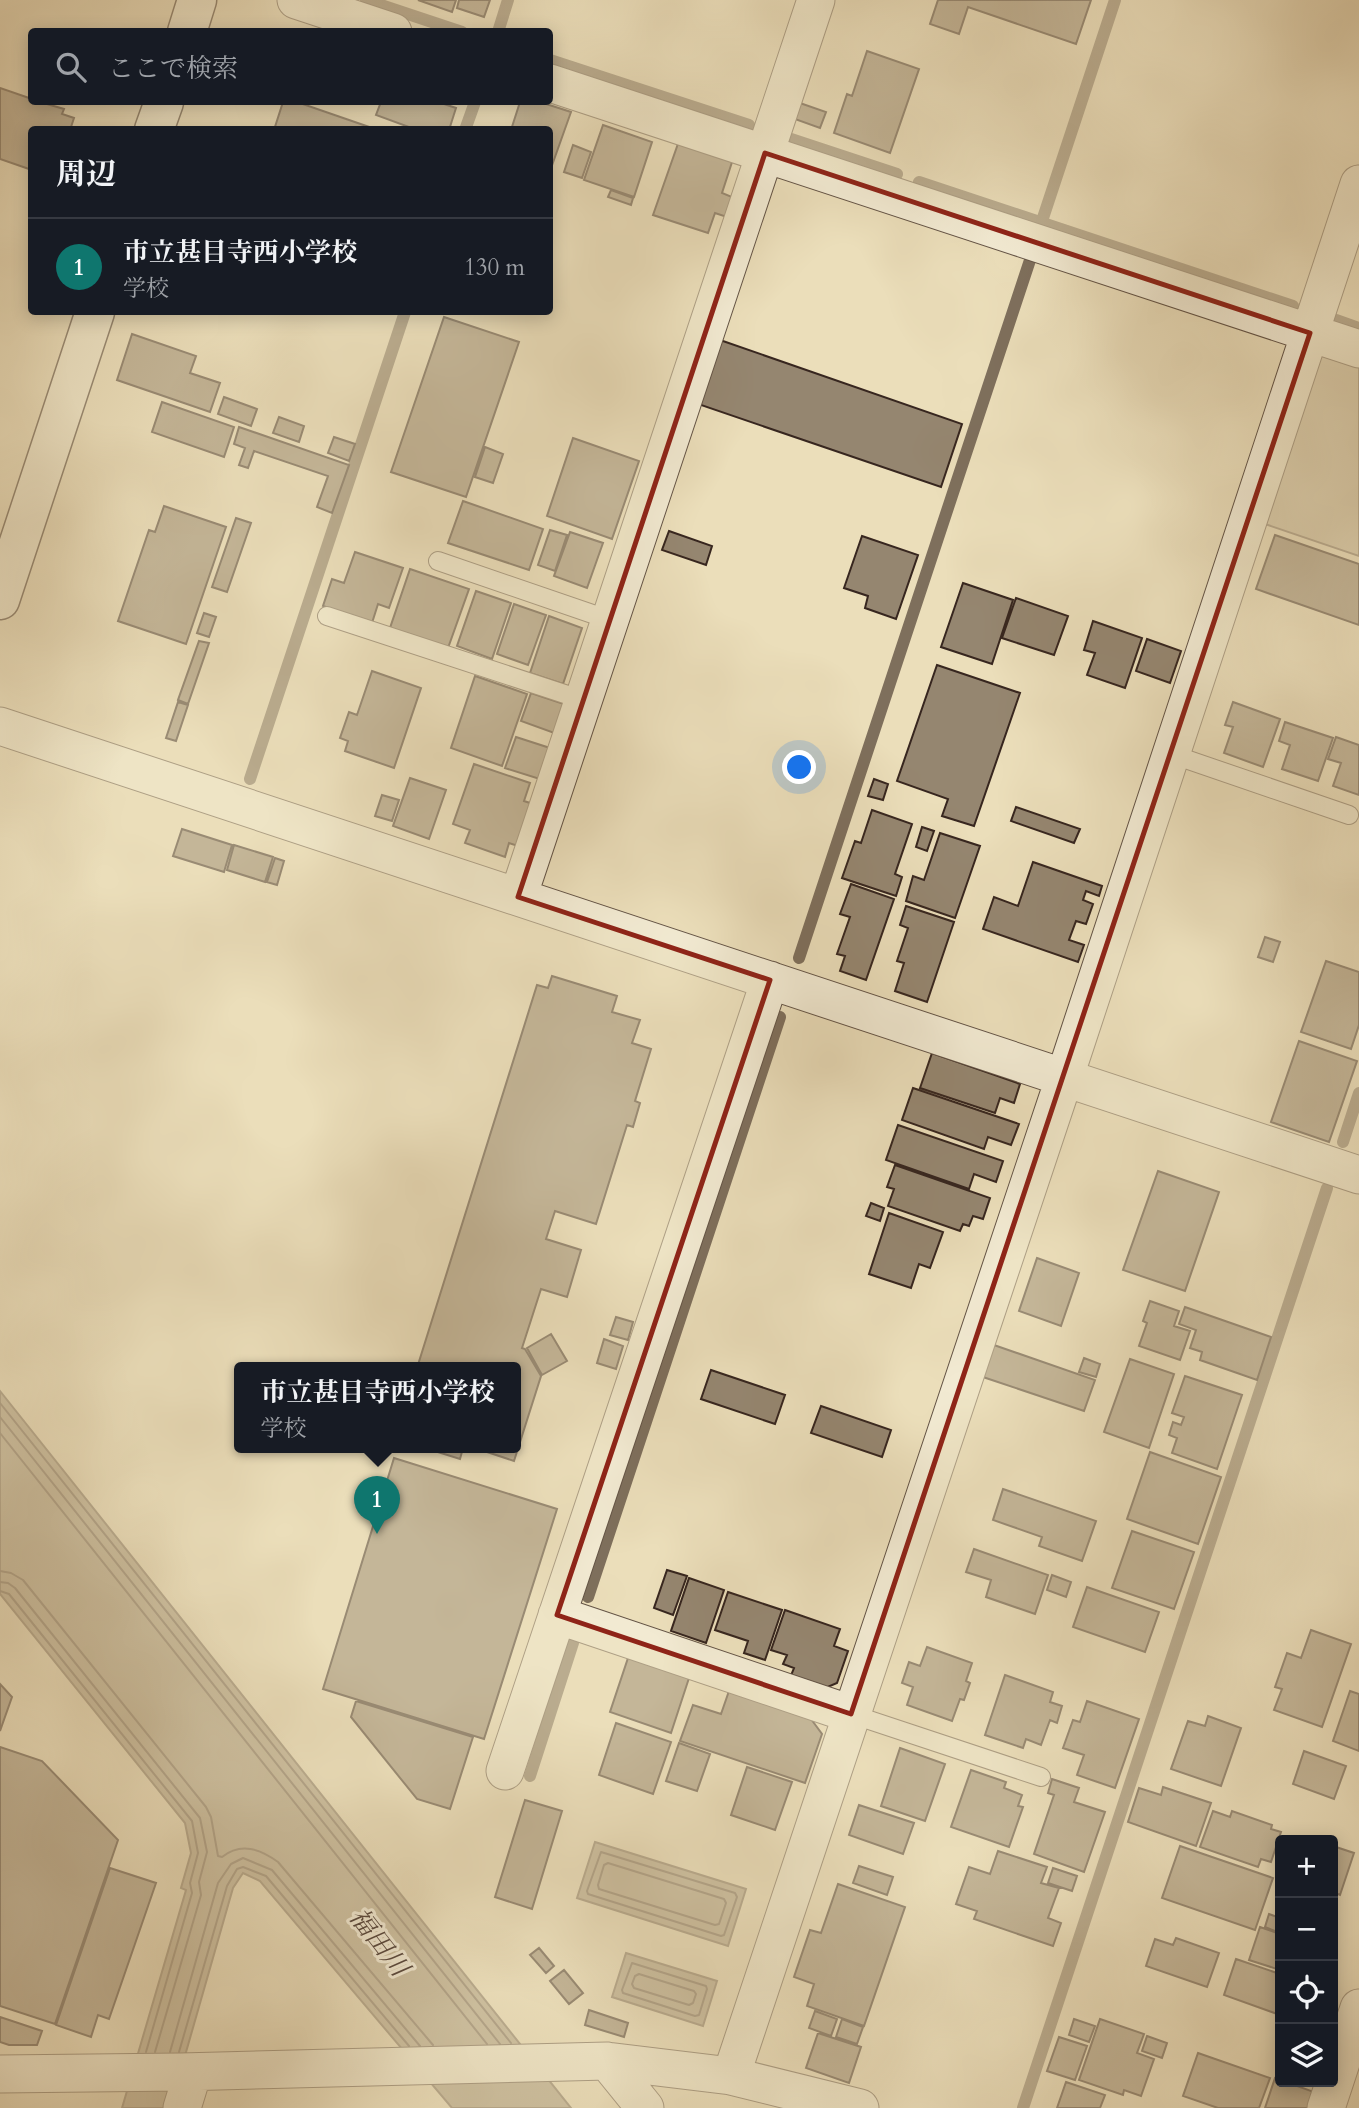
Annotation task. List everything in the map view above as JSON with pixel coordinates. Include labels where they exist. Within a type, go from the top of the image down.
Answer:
[{"type":"street","points":[[188,28],[197,0]]},
{"type":"street","points":[[296,0],[381,28]]},
{"type":"street","points":[[518,897],[816,0]]},
{"type":"street","points":[[553,84],[1359,349]]},
{"type":"street","points":[[156,126],[163,105]]},
{"type":"street","points":[[731,2076],[1359,184]]},
{"type":"street","points":[[0,600],[94,315]]},
{"type":"street","points":[[0,726],[1359,1175]]},
{"type":"street","points":[[505,1772],[770,980]]},
{"type":"street","points":[[557,1615],[852,1714]]},
{"type":"street","points":[[1326,2108],[1359,2008]]},
{"type":"street","points":[[597,2061],[645,2108]]},
{"type":"street","points":[[0,2074],[597,2061],[731,2076],[860,2108]]},
{"type":"street","points":[[182,2108],[187,2072]]},
{"type":"lane","points":[[438,561],[610,620]]},
{"type":"lane","points":[[327,616],[583,700]]},
{"type":"lane","points":[[1171,754],[1349,815]]},
{"type":"lane","points":[[852,1714],[1041,1777]]},
{"type":"highlighted area","points":[[765,153],[1310,333],[851,1714],[557,1615],[770,980],[518,897]]},
{"type":"shaded area","points":[[1321,350],[1359,362],[1359,556],[1262,523]]},
{"type":"water","name":"福田川","points":[[0,1391],[571,2108],[452,2108],[260,1881],[243,1873],[233,1888],[170,2108],[122,2108],[186,1890],[181,1888],[191,1853],[185,1823],[0,1594]]},
{"type":"water","points":[[595,1842],[746,1889],[728,1946],[577,1898]]},
{"type":"water","points":[[626,1953],[717,1981],[703,2026],[612,1997]]},
{"type":"building","points":[[418,0],[456,0],[452,12]]},
{"type":"building","points":[[459,0],[490,0],[484,17],[457,8]]},
{"type":"building","points":[[938,0],[1091,0],[1076,44],[968,7],[959,34],[930,24]]},
{"type":"building","points":[[867,51],[919,69],[890,153],[834,133],[847,94],[852,96]]},
{"type":"building","points":[[0,88],[28,98],[28,105],[50,105],[64,109],[62,114],[74,118],[71,126],[28,126],[28,169],[0,159]]},
{"type":"building","points":[[797,102],[826,112],[820,128],[792,118]]},
{"type":"building","points":[[282,105],[306,105],[366,126],[275,126]]},
{"type":"building","points":[[380,105],[447,105],[456,108],[450,126],[406,126],[376,115]]},
{"type":"building","points":[[519,105],[549,105],[571,112],[553,163],[553,126],[512,126]]},
{"type":"building","points":[[603,125],[652,142],[634,197],[584,180]]},
{"type":"building","points":[[680,138],[734,156],[722,193],[732,197],[727,217],[715,213],[708,233],[653,215]]},
{"type":"building","points":[[573,145],[591,152],[582,178],[564,172]]},
{"type":"building","points":[[611,190],[633,198],[631,205],[608,197]]},
{"type":"building","points":[[444,317],[519,342],[466,497],[391,472]]},
{"type":"building","points":[[132,334],[196,356],[190,373],[220,383],[210,412],[117,380]]},
{"type":"building","points":[[720,340],[962,424],[941,487],[698,404]]},
{"type":"building","points":[[224,397],[257,409],[251,426],[218,414]]},
{"type":"building","points":[[162,402],[234,427],[224,457],[152,432]]},
{"type":"building","points":[[279,417],[304,426],[299,442],[273,433]]},
{"type":"building","points":[[239,427],[349,465],[332,513],[317,507],[328,476],[254,451],[248,468],[239,465],[245,448],[234,444]]},
{"type":"building","points":[[334,437],[355,444],[349,461],[328,453]]},
{"type":"building","points":[[573,438],[639,461],[612,539],[547,516]]},
{"type":"building","points":[[485,447],[503,454],[493,483],[475,477]]},
{"type":"building","points":[[463,501],[543,529],[529,570],[448,543]]},
{"type":"building","points":[[164,506],[226,527],[186,644],[118,621],[149,530],[155,532]]},
{"type":"building","points":[[236,518],[251,523],[227,592],[212,587]]},
{"type":"building","points":[[550,530],[567,535],[555,571],[538,565]]},
{"type":"building","points":[[669,531],[712,546],[706,565],[662,550]]},
{"type":"building","points":[[570,532],[603,543],[587,588],[554,576]]},
{"type":"building","points":[[1275,535],[1359,564],[1359,625],[1256,589]]},
{"type":"building","points":[[862,536],[918,555],[896,619],[865,608],[868,596],[844,588]]},
{"type":"building","points":[[355,552],[403,568],[389,608],[378,604],[372,623],[323,606],[332,579],[344,583]]},
{"type":"building","points":[[410,569],[469,589],[448,648],[390,628]]},
{"type":"building","points":[[963,583],[1013,600],[992,664],[941,647]]},
{"type":"building","points":[[476,591],[511,603],[492,659],[457,646]]},
{"type":"building","points":[[1016,598],[1068,616],[1054,655],[1002,638]]},
{"type":"building","points":[[514,604],[546,615],[528,665],[497,654]]},
{"type":"building","points":[[204,613],[216,617],[209,637],[197,633]]},
{"type":"building","points":[[549,616],[582,628],[563,684],[530,673]]},
{"type":"building","points":[[1093,621],[1142,638],[1125,688],[1087,675],[1095,653],[1084,650]]},
{"type":"building","points":[[1147,639],[1181,651],[1170,683],[1136,671]]},
{"type":"building","points":[[199,641],[209,643],[188,704],[178,700]]},
{"type":"building","points":[[937,665],[1020,693],[974,826],[942,816],[948,799],[897,781]]},
{"type":"building","points":[[372,671],[421,688],[394,768],[345,751],[348,741],[340,738],[349,712],[357,715]]},
{"type":"building","points":[[475,676],[527,694],[502,766],[451,748]]},
{"type":"building","points":[[531,693],[567,705],[557,734],[521,721]]},
{"type":"building","points":[[178,702],[188,705],[176,741],[166,738]]},
{"type":"building","points":[[1233,702],[1280,719],[1263,767],[1224,753],[1233,727],[1225,725]]},
{"type":"building","points":[[1285,722],[1333,738],[1318,781],[1282,769],[1290,745],[1279,741]]},
{"type":"building","points":[[516,737],[553,749],[543,780],[505,768]]},
{"type":"building","points":[[1336,737],[1359,745],[1359,795],[1333,786],[1341,763],[1328,759]]},
{"type":"building","points":[[474,764],[530,783],[524,801],[533,804],[518,846],[509,843],[505,857],[465,843],[470,830],[453,824]]},
{"type":"building","points":[[410,778],[446,790],[429,839],[393,826]]},
{"type":"building","points":[[874,779],[888,784],[883,800],[868,796]]},
{"type":"building","points":[[382,795],[399,800],[392,821],[375,816]]},
{"type":"building","points":[[1016,807],[1080,829],[1074,843],[1011,821]]},
{"type":"building","points":[[872,810],[912,824],[895,874],[902,877],[896,896],[842,878],[855,841],[861,843]]},
{"type":"building","points":[[922,827],[934,831],[927,851],[916,847]]},
{"type":"building","points":[[182,829],[232,845],[224,872],[173,856]]},
{"type":"building","points":[[940,833],[980,846],[955,918],[906,901],[913,876],[924,880]]},
{"type":"building","points":[[234,845],[273,857],[265,882],[227,870]]},
{"type":"building","points":[[275,858],[284,861],[277,885],[267,882]]},
{"type":"building","points":[[1033,862],[1102,886],[1099,896],[1086,891],[1083,900],[1093,904],[1086,924],[1076,921],[1069,940],[1084,945],[1078,962],[983,929],[994,897],[1018,906]]},
{"type":"building","points":[[851,884],[894,899],[866,980],[840,971],[845,956],[837,954],[850,917],[840,914]]},
{"type":"building","points":[[906,906],[954,922],[927,1002],[895,991],[904,963],[897,961],[908,928],[900,925]]},
{"type":"building","points":[[1265,937],[1280,942],[1273,962],[1258,957]]},
{"type":"building","points":[[1326,961],[1359,972],[1359,1025],[1351,1049],[1301,1032]]},
{"type":"building","points":[[552,976],[617,996],[612,1012],[640,1020],[632,1043],[651,1049],[635,1101],[640,1103],[633,1127],[627,1125],[596,1224],[555,1211],[546,1239],[581,1250],[567,1297],[541,1289],[522,1348],[541,1376],[521,1439],[521,1362],[419,1362],[537,985],[548,988]]},
{"type":"building","points":[[1299,1041],[1357,1061],[1329,1142],[1271,1122]]},
{"type":"building","points":[[932,1053],[1020,1084],[1014,1103],[1000,1098],[995,1113],[920,1088]]},
{"type":"building","points":[[913,1088],[1019,1124],[1011,1145],[988,1137],[984,1149],[902,1120]]},
{"type":"building","points":[[898,1125],[1003,1161],[996,1182],[974,1174],[969,1189],[886,1160]]},
{"type":"building","points":[[895,1165],[990,1198],[983,1219],[973,1216],[969,1226],[963,1224],[960,1231],[888,1206],[894,1189],[887,1187]]},
{"type":"building","points":[[1158,1171],[1219,1192],[1185,1291],[1123,1270]]},
{"type":"building","points":[[871,1203],[884,1208],[880,1221],[866,1216]]},
{"type":"building","points":[[889,1213],[943,1232],[930,1268],[919,1264],[911,1288],[869,1274]]},
{"type":"building","points":[[1037,1258],[1079,1273],[1061,1326],[1019,1311]]},
{"type":"building","points":[[1150,1301],[1179,1311],[1174,1326],[1190,1331],[1180,1360],[1139,1346],[1147,1323],[1143,1321]]},
{"type":"building","points":[[1185,1307],[1271,1337],[1257,1380],[1200,1360],[1202,1352],[1190,1348],[1196,1330],[1179,1324]]},
{"type":"building","points":[[616,1317],[633,1322],[628,1340],[610,1335]]},
{"type":"building","points":[[551,1334],[567,1361],[542,1375],[527,1348]]},
{"type":"building","points":[[604,1339],[623,1346],[616,1369],[597,1363]]},
{"type":"building","points":[[991,1344],[1095,1380],[1084,1411],[980,1376]]},
{"type":"building","points":[[1084,1358],[1100,1364],[1096,1377],[1079,1372]]},
{"type":"building","points":[[1130,1359],[1174,1374],[1149,1448],[1104,1432]]},
{"type":"building","points":[[711,1370],[785,1395],[775,1424],[701,1399]]},
{"type":"building","points":[[1185,1376],[1242,1395],[1217,1469],[1172,1453],[1177,1438],[1169,1435],[1173,1422],[1181,1425],[1184,1417],[1172,1413]]},
{"type":"building","points":[[821,1406],[891,1430],[882,1457],[811,1433]]},
{"type":"building","points":[[1150,1452],[1221,1477],[1198,1544],[1127,1519]]},
{"type":"building","points":[[441,1453],[462,1453],[460,1459]]},
{"type":"building","points":[[490,1453],[517,1453],[514,1461]]},
{"type":"building","points":[[394,1458],[557,1509],[484,1739],[323,1689]]},
{"type":"building","points":[[1003,1489],[1096,1521],[1082,1561],[1039,1546],[1042,1537],[993,1520]]},
{"type":"building","points":[[1132,1531],[1194,1552],[1174,1609],[1112,1588]]},
{"type":"building","points":[[974,1549],[1048,1575],[1035,1614],[986,1597],[991,1580],[966,1572]]},
{"type":"building","points":[[667,1570],[687,1576],[673,1615],[654,1608]]},
{"type":"building","points":[[1052,1575],[1071,1582],[1066,1597],[1047,1590]]},
{"type":"building","points":[[689,1578],[724,1590],[706,1643],[671,1631]]},
{"type":"building","points":[[1087,1587],[1159,1612],[1145,1652],[1073,1627]]},
{"type":"building","points":[[728,1592],[782,1610],[765,1660],[744,1653],[748,1641],[715,1630]]},
{"type":"building","points":[[785,1610],[840,1629],[834,1646],[848,1651],[837,1683],[823,1689],[790,1678],[794,1668],[783,1664],[787,1655],[771,1650]]},
{"type":"building","points":[[1311,1630],[1351,1644],[1322,1727],[1274,1710],[1282,1689],[1275,1687],[1287,1653],[1301,1658]]},
{"type":"building","points":[[927,1647],[972,1663],[966,1681],[970,1683],[964,1700],[960,1699],[952,1721],[907,1705],[913,1687],[902,1683],[909,1662],[920,1666]]},
{"type":"building","points":[[629,1655],[690,1675],[671,1733],[610,1712]]},
{"type":"building","points":[[1005,1675],[1053,1692],[1050,1702],[1062,1706],[1057,1723],[1050,1720],[1041,1745],[1026,1739],[1023,1748],[985,1735]]},
{"type":"building","points":[[0,1684],[12,1697],[0,1731]]},
{"type":"building","points":[[729,1691],[811,1719],[822,1734],[805,1783],[680,1741],[693,1705],[721,1714]]},
{"type":"building","points":[[1350,1691],[1359,1694],[1359,1751],[1333,1741]]},
{"type":"building","points":[[356,1701],[473,1737],[450,1809],[417,1799],[351,1717]]},
{"type":"building","points":[[1087,1701],[1139,1719],[1115,1788],[1077,1775],[1084,1755],[1063,1748],[1073,1720],[1080,1722]]},
{"type":"building","points":[[1208,1716],[1241,1728],[1221,1786],[1171,1769],[1188,1721],[1205,1726]]},
{"type":"building","points":[[616,1723],[671,1742],[653,1794],[599,1775]]},
{"type":"building","points":[[679,1743],[710,1754],[697,1791],[666,1781]]},
{"type":"building","points":[[0,1747],[42,1761],[118,1840],[55,2024],[0,2006]]},
{"type":"building","points":[[900,1748],[945,1764],[925,1821],[881,1806]]},
{"type":"building","points":[[1304,1751],[1346,1766],[1334,1799],[1293,1784]]},
{"type":"building","points":[[747,1767],[792,1782],[775,1830],[731,1815]]},
{"type":"building","points":[[971,1770],[1006,1782],[1004,1788],[1022,1795],[1018,1806],[1023,1807],[1009,1847],[951,1827]]},
{"type":"building","points":[[1052,1779],[1079,1788],[1074,1802],[1105,1812],[1084,1872],[1034,1854],[1054,1795],[1048,1793]]},
{"type":"building","points":[[1163,1787],[1211,1803],[1196,1846],[1128,1822],[1139,1788],[1161,1795]]},
{"type":"building","points":[[525,1800],[562,1811],[532,1909],[495,1897]]},
{"type":"building","points":[[859,1805],[914,1823],[903,1854],[849,1835]]},
{"type":"building","points":[[1213,1811],[1230,1817],[1232,1811],[1272,1825],[1271,1829],[1281,1832],[1280,1835],[1275,1835],[1275,1850],[1271,1862],[1261,1859],[1258,1867],[1200,1847]]},
{"type":"building","points":[[1180,1846],[1273,1878],[1255,1930],[1162,1898]]},
{"type":"building","points":[[1338,1848],[1354,1853],[1340,1895],[1338,1894]]},
{"type":"building","points":[[998,1851],[1047,1867],[1041,1883],[1059,1888],[1048,1918],[1061,1923],[1053,1946],[974,1919],[977,1911],[956,1904],[969,1867],[990,1874]]},
{"type":"building","points":[[859,1866],[893,1877],[887,1895],[853,1883]]},
{"type":"building","points":[[110,1868],[156,1883],[109,2019],[98,2015],[91,2037],[56,2025]]},
{"type":"building","points":[[1053,1868],[1077,1876],[1072,1891],[1048,1883]]},
{"type":"building","points":[[838,1884],[905,1907],[864,2026],[807,2006],[814,1984],[794,1977],[810,1930],[821,1933]]},
{"type":"building","points":[[1269,1914],[1275,1916],[1275,1931],[1265,1927]]},
{"type":"building","points":[[1260,1927],[1275,1932],[1275,1968],[1249,1960]]},
{"type":"building","points":[[1176,1938],[1219,1953],[1207,1987],[1146,1966],[1155,1939],[1173,1945]]},
{"type":"building","points":[[539,1948],[554,1966],[546,1973],[530,1955]]},
{"type":"building","points":[[1236,1959],[1275,1972],[1275,2013],[1224,1995]]},
{"type":"building","points":[[564,1970],[583,1993],[569,2004],[550,1981]]},
{"type":"building","points":[[589,2010],[628,2023],[624,2037],[585,2025]]},
{"type":"building","points":[[815,2011],[837,2019],[831,2036],[809,2028]]},
{"type":"building","points":[[0,2017],[42,2031],[37,2045],[9,2045],[0,2042]]},
{"type":"building","points":[[842,2019],[863,2027],[857,2044],[836,2037]]},
{"type":"building","points":[[1074,2019],[1095,2026],[1089,2042],[1069,2035]]},
{"type":"building","points":[[1100,2019],[1144,2034],[1137,2053],[1154,2059],[1141,2096],[1124,2090],[1123,2095],[1079,2080]]},
{"type":"building","points":[[818,2033],[861,2047],[849,2083],[806,2068]]},
{"type":"building","points":[[1147,2036],[1167,2043],[1162,2058],[1142,2051]]},
{"type":"building","points":[[1059,2037],[1087,2046],[1075,2080],[1047,2071]]},
{"type":"building","points":[[1198,2053],[1270,2078],[1259,2108],[1218,2108],[1183,2096]]},
{"type":"building","points":[[1275,2078],[1275,2087],[1300,2087],[1314,2092],[1309,2108],[1265,2108]]},
{"type":"building","points":[[1066,2082],[1105,2095],[1100,2108],[1057,2108]]},
{"type":"waterway","points":[[366,0],[450,28]]},
{"type":"waterway","points":[[499,28],[508,0]]},
{"type":"waterway","points":[[1040,227],[1115,0]]},
{"type":"waterway","points":[[553,61],[749,125]]},
{"type":"waterway","points":[[466,126],[474,105]]},
{"type":"waterway","points":[[791,139],[897,174]]},
{"type":"waterway","points":[[919,182],[1293,306]]},
{"type":"waterway","points":[[799,958],[1032,254]]},
{"type":"waterway","points":[[250,779],[404,315]]},
{"type":"waterway","points":[[1336,320],[1359,328]]},
{"type":"waterway","points":[[588,1597],[780,1017]]},
{"type":"waterway","points":[[1343,1142],[1359,1093]]},
{"type":"waterway","points":[[1023,2108],[1327,1188]]},
{"type":"waterway","points":[[530,1776],[573,1643]]},
{"type":"place","name":"市立甚目寺西小学校","points":[[377,1534]]}]
